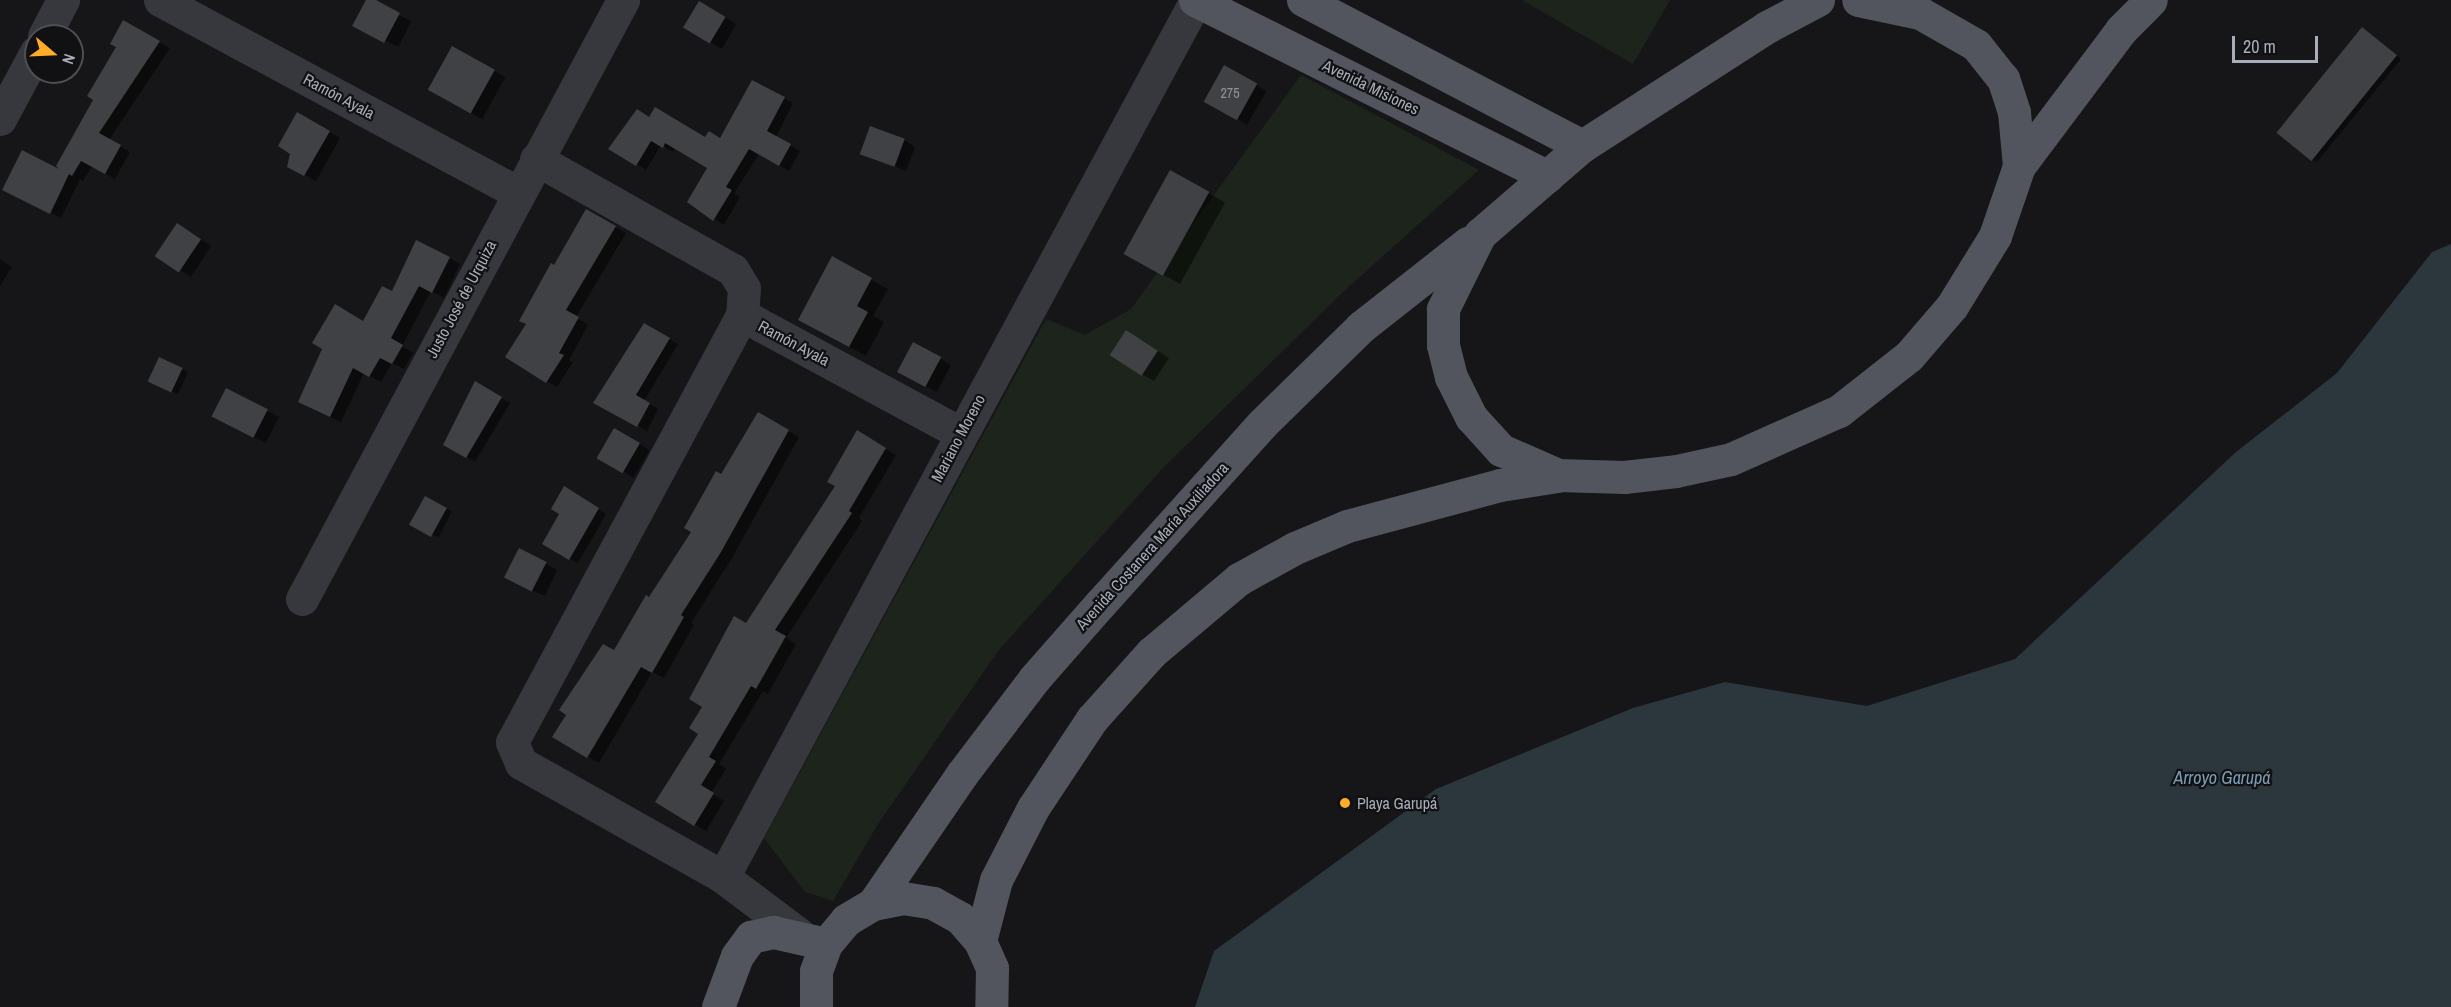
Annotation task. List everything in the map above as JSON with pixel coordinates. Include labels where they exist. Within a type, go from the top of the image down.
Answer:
[{"type":"main road","name":"Avenida Misiones","points":[[1196,0],[1547,176]]},
{"type":"main road","points":[[1303,0],[1582,146]]},
{"type":"main road","name":"Avenida Costanera María Auxiliadora","points":[[873,904],[962,774],[1034,679],[1255,432],[1361,327],[1480,234],[1582,146],[1767,27],[1818,0]]},
{"type":"main road","points":[[1858,0],[1920,13],[1976,45],[2003,79],[2014,112],[2019,166]]},
{"type":"main road","points":[[980,941],[996,880],[1033,808],[1092,719],[1150,653],[1239,579],[1295,548],[1347,526],[1500,485],[1558,476],[1624,477],[1676,471],[1731,459],[1839,411],[1909,356],[1952,306],[1995,236],[2019,166],[2115,39],[2151,0]]},
{"type":"main road","points":[[1480,234],[1443,309],[1443,345],[1451,377],[1471,417],[1501,450],[1558,476]]},
{"type":"main road","points":[[718,1007],[737,956],[751,937],[773,932],[813,939],[873,904],[903,898],[933,903],[960,918],[980,941],[992,968],[991,1007]]},
{"type":"main road","points":[[813,939],[816,1007]]},
{"type":"street","points":[[50,24],[63,0]]},
{"type":"street","name":"Ramón Ayala","points":[[160,0],[518,192]]},
{"type":"street","name":"Justo José de Urquiza","points":[[302,599],[518,192],[623,0]]},
{"type":"street","name":"Mariano Moreno","points":[[723,877],[960,433],[1196,0]]},
{"type":"street","points":[[0,119],[24,74]]},
{"type":"street","name":"Ramón Ayala","points":[[536,159],[733,270],[744,288],[742,315],[960,433]]},
{"type":"street","points":[[742,315],[512,742],[521,763],[723,877],[813,939]]},
{"type":"shaded area","points":[[1522,0],[1670,0],[1633,64]]},
{"type":"shaded area","points":[[1301,75],[1479,170],[1343,292],[1163,468],[998,651],[878,824],[833,901],[805,892],[764,838],[1046,319],[1085,335],[1131,309]]},
{"type":"water","name":"Arroyo Garupá","points":[[2451,244],[2451,1007],[1195,1007],[1214,951],[1436,789],[1633,708],[1725,682],[1867,706],[2015,659],[2236,452],[2337,373],[2432,252]]},
{"type":"building","points":[[366,0],[376,0],[400,13],[384,43],[352,26]]},
{"type":"building","points":[[699,1],[726,17],[710,44],[683,28]]},
{"type":"building","points":[[123,20],[160,41],[99,133],[121,145],[105,174],[81,161],[72,176],[69,174],[50,214],[2,190],[22,150],[59,169],[56,166],[93,100],[87,96],[116,47],[110,44]]},
{"type":"building","points":[[2362,27],[2397,55],[2311,161],[2276,133]]},
{"type":"building","points":[[452,46],[495,70],[471,113],[428,90]]},
{"type":"building","points":[[1224,65],[1257,83],[1237,120],[1204,102]]},
{"type":"building","points":[[752,80],[785,97],[767,131],[791,144],[779,166],[749,149],[726,187],[732,190],[713,221],[687,202],[707,168],[665,143],[663,148],[651,141],[636,166],[608,149],[637,109],[649,117],[655,107],[705,137],[709,131],[720,138]]},
{"type":"building","points":[[297,112],[330,131],[304,176],[287,167],[290,154],[278,146]]},
{"type":"building","points":[[870,126],[905,139],[895,167],[860,154]]},
{"type":"building","points":[[1170,170],[1209,192],[1163,276],[1123,254]]},
{"type":"building","points":[[586,209],[616,226],[566,310],[579,317],[559,353],[564,355],[546,383],[505,357],[526,324],[519,321],[551,263],[554,265]]},
{"type":"building","points":[[177,223],[201,239],[179,272],[155,256]]},
{"type":"building","points":[[416,240],[450,257],[432,293],[419,286],[391,338],[403,345],[392,364],[380,358],[369,377],[353,368],[330,417],[298,402],[322,349],[312,343],[335,304],[363,321],[382,286],[392,291]]},
{"type":"building","points":[[832,256],[872,278],[857,306],[868,312],[849,347],[798,320]]},
{"type":"building","points":[[644,323],[670,338],[636,395],[650,403],[637,427],[593,403]]},
{"type":"building","points":[[1126,330],[1158,351],[1142,376],[1110,355]]},
{"type":"building","points":[[913,342],[941,357],[925,387],[897,372]]},
{"type":"building","points":[[159,357],[183,368],[171,392],[148,381]]},
{"type":"building","points":[[475,381],[502,397],[466,458],[443,445]]},
{"type":"building","points":[[226,388],[268,409],[253,438],[211,417]]},
{"type":"building","points":[[758,412],[789,430],[721,552],[681,615],[684,617],[652,673],[641,667],[587,758],[552,737],[566,715],[559,710],[603,644],[614,650],[646,595],[649,597],[691,532],[684,528],[716,471],[721,474]]},
{"type":"building","points":[[614,428],[640,443],[622,473],[596,458]]},
{"type":"building","points":[[857,430],[886,448],[849,511],[852,513],[775,630],[786,636],[756,689],[751,686],[709,757],[716,761],[701,785],[714,793],[694,826],[655,802],[698,734],[689,728],[702,707],[689,699],[734,616],[746,623],[835,486],[827,482]]},
{"type":"building","points":[[564,486],[599,508],[569,560],[542,544],[559,514],[551,509]]},
{"type":"building","points":[[425,496],[447,508],[431,537],[409,525]]},
{"type":"building","points":[[519,548],[547,562],[532,591],[504,577]]},
{"type":"place","name":"Playa Garupá","points":[[1345,803]]}]
